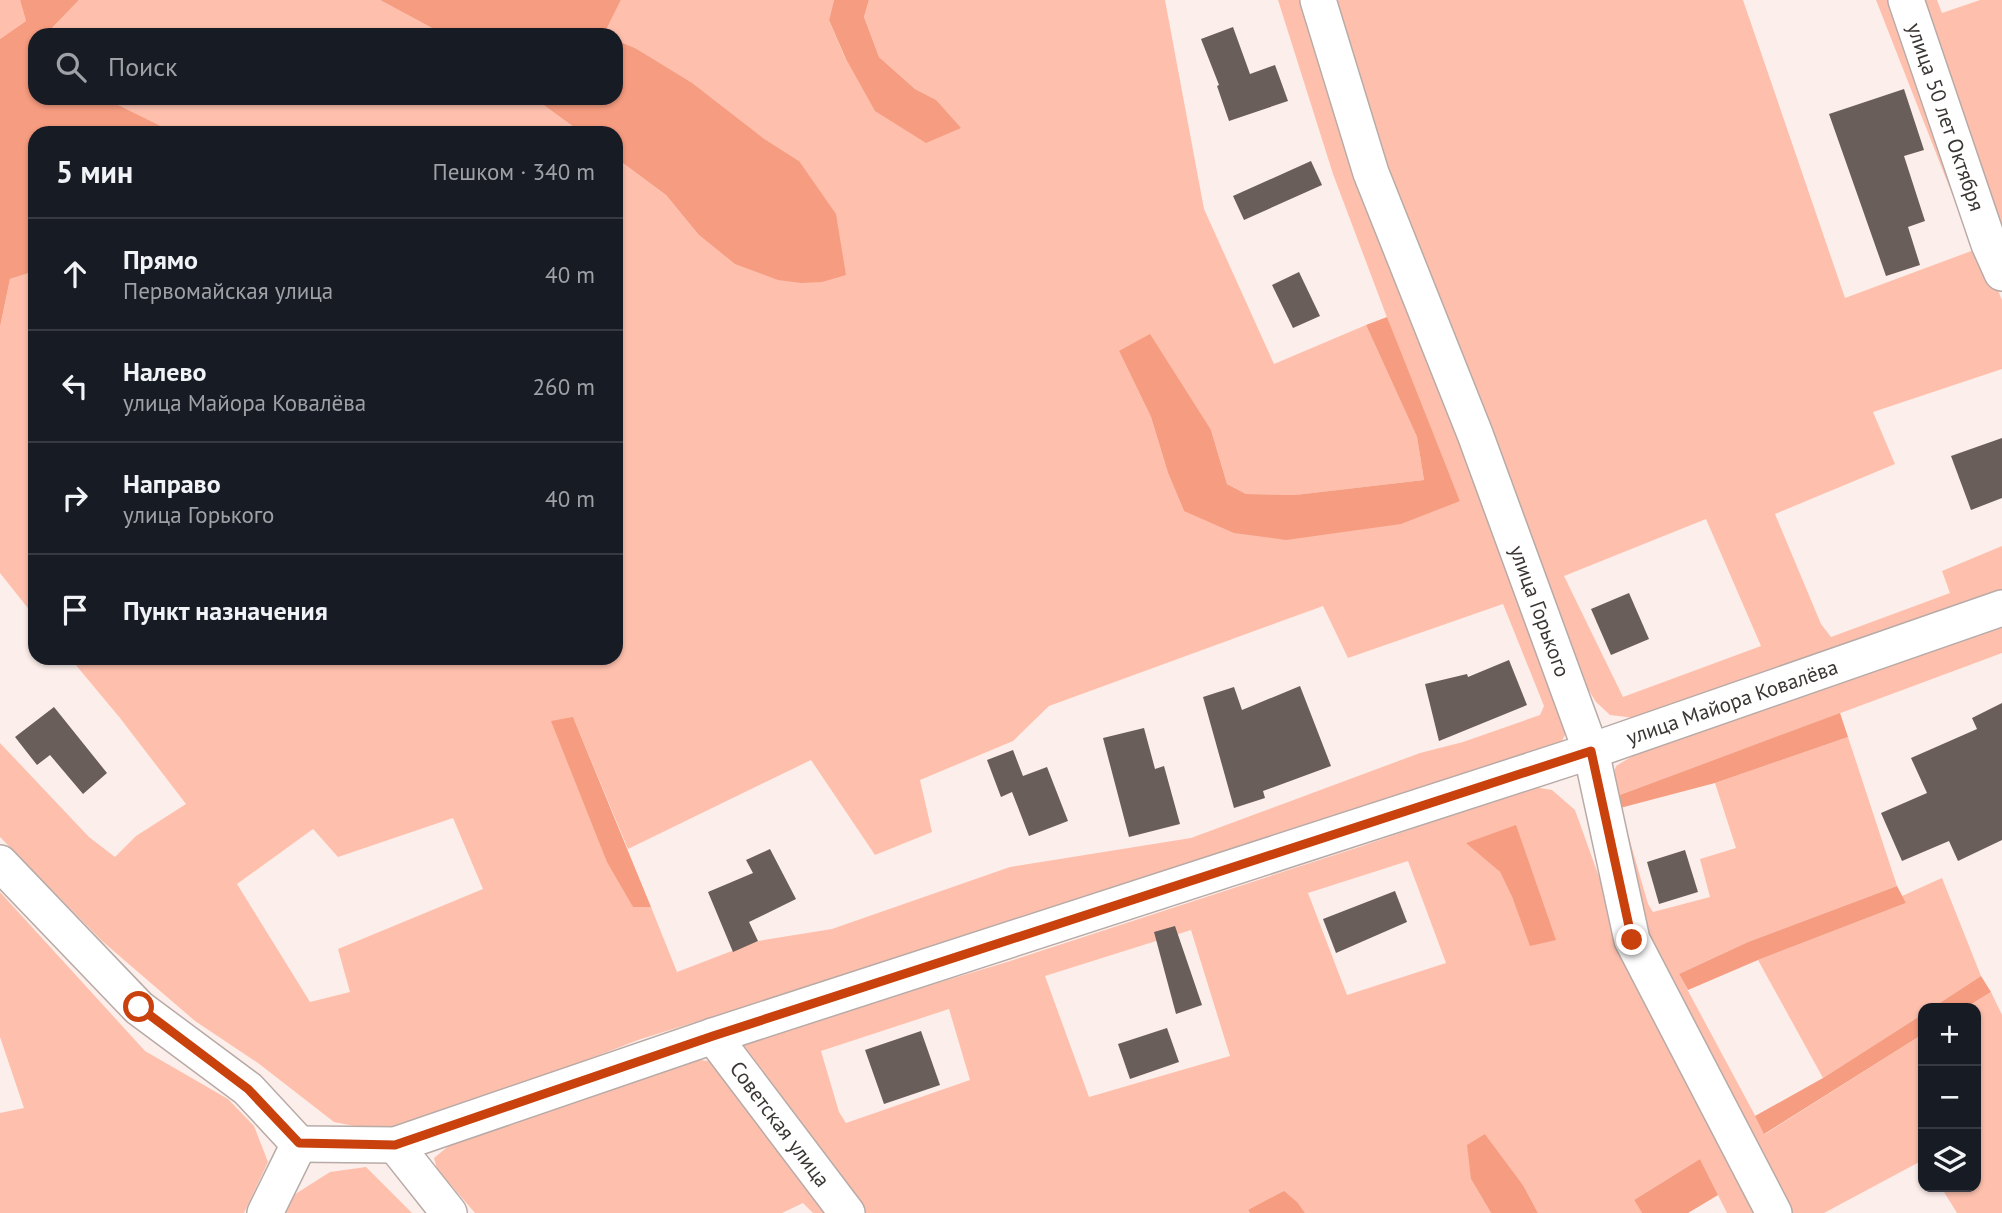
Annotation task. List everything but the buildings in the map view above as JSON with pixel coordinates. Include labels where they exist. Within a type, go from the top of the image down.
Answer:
[{"type":"street","name":"улица Горького","points":[[1318,0],[1371,173],[1475,434],[1591,751],[1632,940],[1774,1213]]},
{"type":"street","name":"улица 50 лет Октября","points":[[1906,0],[1989,244],[2002,273]]},
{"type":"street","name":"улица Майора Ковалёва","points":[[299,1143],[395,1145],[713,1036],[1591,751],[2002,608]]},
{"type":"street","points":[[0,863],[139,1007],[248,1089],[299,1143],[265,1213]]},
{"type":"street","name":"Советская улица","points":[[713,1036],[846,1213]]},
{"type":"street","points":[[395,1145],[449,1213]]},
{"type":"shaded area","points":[[0,0],[20,0],[26,21],[0,39]]},
{"type":"shaded area","points":[[20,0],[79,0],[52,28],[28,28],[28,105],[118,105],[161,126],[28,126],[28,273],[10,279],[0,327],[0,39],[26,21]]},
{"type":"shaded area","points":[[79,0],[380,0],[432,28],[52,28]]},
{"type":"shaded area","points":[[380,0],[621,0],[607,28],[432,28]]},
{"type":"shaded area","points":[[621,0],[834,0],[829,20],[845,58],[936,100],[915,89],[879,57],[864,17],[869,0],[1165,0],[1204,209],[1274,364],[1366,325],[1417,437],[1424,480],[1296,495],[1246,494],[1227,484],[1211,430],[1119,351],[1151,417],[1168,473],[1184,511],[1460,501],[1406,368],[1333,174],[1278,0],[1310,0],[1570,725],[1559,747],[1257,847],[641,1039],[421,1123],[369,1129],[334,1122],[258,1063],[195,1021],[102,941],[0,837],[0,743],[89,837],[115,857],[136,836],[186,804],[76,665],[623,665],[623,163],[666,195],[698,234],[799,161],[635,48],[623,43],[623,28],[607,28]],"holes":[[[1503,604],[1544,706],[1540,715],[1463,742],[1420,753],[1191,838],[1010,867],[832,929],[758,941],[677,972],[651,907],[633,907],[573,717],[628,849],[811,760],[875,855],[932,832],[920,780],[1013,741],[1049,706],[1323,606],[1348,658]],[[453,818],[483,889],[338,949],[350,992],[310,1002],[237,884],[313,829],[338,857]]]},
{"type":"shaded area","points":[[834,0],[869,0],[864,17],[879,57],[915,89],[936,100],[961,128],[926,143],[875,111],[845,57],[829,20]]},
{"type":"shaded area","points":[[1330,0],[1743,0],[1845,298],[1974,250],[1876,0],[1896,0],[1968,218],[2002,300],[2002,369],[1873,412],[1895,464],[1775,514],[1821,624],[1831,637],[1950,593],[1942,571],[2002,546],[2002,595],[1635,718],[1610,715],[1596,702],[1580,676],[1436,323]],"holes":[[[1706,519],[1761,646],[1623,697],[1564,576]]]},
{"type":"shaded area","points":[[1918,0],[1937,0],[1942,13],[1980,0],[2002,0],[2002,242]]},
{"type":"shaded area","points":[[623,43],[635,48],[692,83],[763,138],[799,161],[836,214],[846,275],[822,282],[801,283],[778,280],[735,264],[698,234],[666,195],[623,163],[623,126],[572,126],[544,105],[623,105]]},
{"type":"shaded area","points":[[118,105],[544,105],[572,126],[161,126]]},
{"type":"shaded area","points":[[28,273],[28,608],[0,573],[0,327],[10,279]]},
{"type":"shaded area","points":[[1387,317],[1460,501],[1401,524],[1286,540],[1234,533],[1184,511],[1168,473],[1151,417],[1119,351],[1150,334],[1211,430],[1227,484],[1246,494],[1295,495],[1424,480],[1417,437],[1366,325]]},
{"type":"shaded area","points":[[2002,624],[2002,653],[1617,796],[1648,904],[1653,912],[1710,897],[1700,859],[1736,848],[1715,783],[1848,737],[1897,886],[1748,942],[1679,974],[1765,1134],[1918,1037],[1918,1163],[1824,1213],[1783,1213],[1662,973],[1631,883],[1607,795],[1616,766],[1651,745]]},
{"type":"shaded area","points":[[1840,713],[1848,737],[1715,783],[1620,808],[1617,796]]},
{"type":"shaded area","points":[[573,717],[651,907],[633,907],[607,862],[551,721]]},
{"type":"shaded area","points":[[1534,787],[1552,790],[1575,810],[1608,902],[1761,1213],[1727,1213],[1700,1159],[1634,1200],[1642,1213],[1538,1213],[1523,1185],[1485,1134],[1471,1179],[1491,1213],[1305,1213],[1298,1203],[1248,1210],[1250,1213],[863,1213],[733,1053],[751,1039],[1007,962]],"holes":[[[1515,826],[1513,899],[1500,872],[1467,843]],[[1408,861],[1446,963],[1347,995],[1308,893]],[[1191,930],[1230,1056],[1089,1097],[1045,976]],[[949,1009],[970,1080],[846,1123],[839,1112],[821,1051]]]},
{"type":"shaded area","points":[[1516,825],[1556,940],[1530,946],[1500,872],[1466,843]]},
{"type":"shaded area","points":[[1942,878],[1981,976],[1940,1003],[1918,1003],[1918,1017],[1823,1078],[1758,960],[1906,903],[1902,896]]},
{"type":"shaded area","points":[[1897,886],[1906,903],[1688,990],[1679,974],[1748,942]]},
{"type":"shaded area","points":[[0,892],[145,1051],[228,1099],[254,1126],[268,1162],[244,1213],[0,1213],[0,1113],[24,1108],[0,1037]]},
{"type":"shaded area","points":[[1981,976],[1991,992],[1973,1003],[1940,1003]]},
{"type":"shaded area","points":[[1991,992],[2002,1015],[2002,1213],[1957,1213],[1944,1192],[1981,1192],[1981,1003],[1973,1003]]},
{"type":"shaded area","points":[[1918,1017],[1918,1037],[1764,1134],[1755,1116],[1823,1078]]},
{"type":"shaded area","points":[[692,1059],[717,1062],[840,1213],[813,1213],[803,1203],[782,1213],[475,1213],[437,1169],[434,1158],[451,1144]]},
{"type":"shaded area","points":[[1485,1134],[1523,1185],[1538,1213],[1491,1213],[1471,1179],[1467,1145]]},
{"type":"shaded area","points":[[1700,1159],[1718,1195],[1688,1213],[1642,1213],[1634,1200]]},
{"type":"shaded area","points":[[366,1167],[412,1213],[278,1213],[286,1200],[330,1172]]},
{"type":"shaded area","points":[[1284,1191],[1305,1213],[1250,1213],[1248,1210]]},
{"type":"route","points":[[139,1007],[248,1089],[299,1143],[395,1145],[713,1036],[1591,751],[1632,940]]}]
